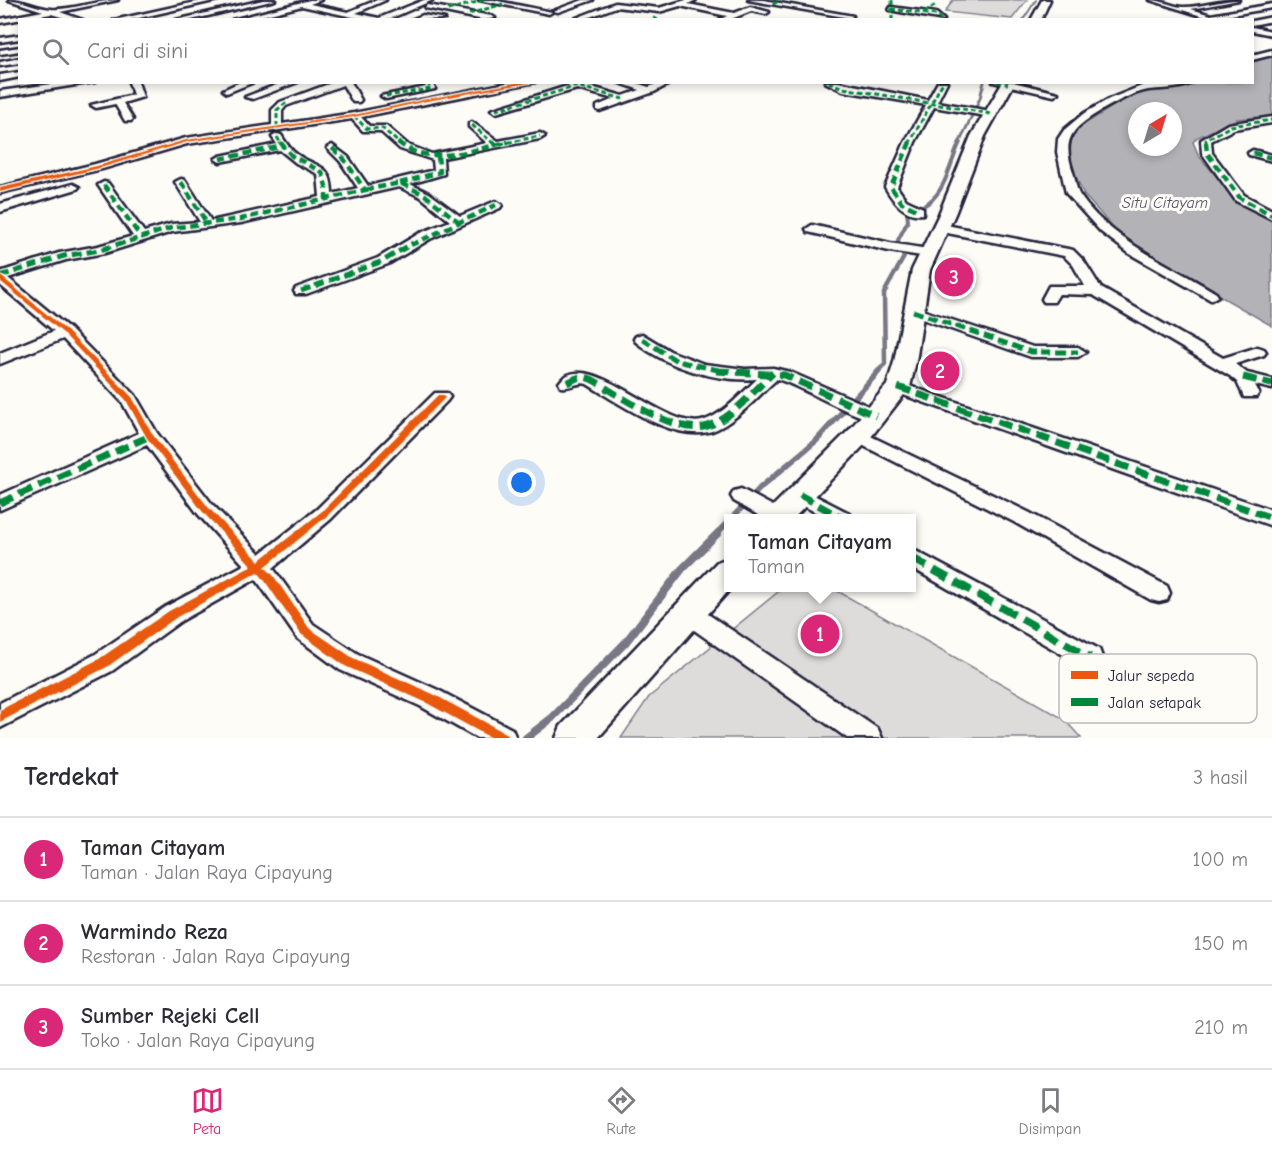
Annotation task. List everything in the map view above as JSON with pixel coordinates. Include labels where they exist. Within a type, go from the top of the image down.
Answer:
[{"type":"main road","points":[[1037,18],[1046,0]]},
{"type":"main road","points":[[761,508],[800,495],[858,436],[898,387],[905,362],[912,311],[921,270],[918,252],[941,228],[986,113],[1004,84]]},
{"type":"main road","points":[[574,738],[724,575]]},
{"type":"street","points":[[0,1],[7,0]]},
{"type":"street","points":[[12,0],[81,18]]},
{"type":"street","points":[[0,21],[115,0]]},
{"type":"street","points":[[126,18],[215,0]]},
{"type":"street","points":[[252,0],[262,2]]},
{"type":"street","points":[[188,18],[272,0]]},
{"type":"street","points":[[349,14],[383,0]]},
{"type":"street","points":[[385,18],[428,3],[454,0]]},
{"type":"street","points":[[448,10],[483,0],[578,18],[628,1]]},
{"type":"street","points":[[537,18],[590,0]]},
{"type":"street","points":[[615,4],[654,10],[695,0],[771,13]]},
{"type":"street","points":[[751,0],[850,16]]},
{"type":"street","points":[[727,18],[781,0]]},
{"type":"street","points":[[800,8],[819,0]]},
{"type":"street","points":[[892,0],[892,18]]},
{"type":"street","points":[[1144,0],[1210,18],[1272,6]]},
{"type":"street","points":[[1155,1],[1166,0]]},
{"type":"street","points":[[1183,9],[1236,0]]},
{"type":"street","points":[[244,18],[298,4],[332,1]]},
{"type":"street","points":[[1155,1],[1210,18]]},
{"type":"street","points":[[10,9],[52,2]]},
{"type":"street","points":[[493,18],[540,2]]},
{"type":"street","points":[[428,3],[486,18]]},
{"type":"street","points":[[317,4],[369,18]]},
{"type":"street","points":[[469,14],[503,4]]},
{"type":"street","points":[[680,4],[751,18]]},
{"type":"street","points":[[919,15],[937,4]]},
{"type":"street","points":[[667,6],[681,14]]},
{"type":"street","points":[[655,18],[667,6]]},
{"type":"street","points":[[827,13],[843,6]]},
{"type":"street","points":[[891,9],[919,15],[939,16],[939,18]]},
{"type":"street","points":[[600,10],[638,16]]},
{"type":"street","points":[[263,14],[279,18]]},
{"type":"street","points":[[135,16],[140,18]]},
{"type":"street","points":[[11,19],[18,23]]},
{"type":"street","points":[[1254,25],[1272,19]]},
{"type":"street","points":[[0,29],[18,24]]},
{"type":"street","points":[[1254,27],[1272,32]]},
{"type":"street","points":[[0,40],[18,37]]},
{"type":"street","points":[[0,52],[18,49]]},
{"type":"street","points":[[1254,57],[1272,52]]},
{"type":"street","points":[[0,64],[18,60]]},
{"type":"street","points":[[0,78],[18,76]]},
{"type":"street","points":[[0,94],[76,84]]},
{"type":"street","points":[[96,105],[138,97],[134,84]]},
{"type":"street","points":[[226,90],[244,84]]},
{"type":"street","points":[[250,97],[288,84]]},
{"type":"street","points":[[326,198],[326,178],[321,171],[314,165],[292,157],[279,137],[277,110],[283,104],[339,84]]},
{"type":"street","points":[[346,84],[356,100]]},
{"type":"street","points":[[393,86],[409,84]]},
{"type":"street","points":[[386,96],[431,89],[427,84]]},
{"type":"street","points":[[220,159],[279,137],[354,116],[427,100],[519,84]]},
{"type":"street","points":[[568,84],[623,99]]},
{"type":"street","points":[[628,84],[651,90]]},
{"type":"street","points":[[600,108],[664,84]]},
{"type":"street","points":[[914,210],[898,201],[891,188],[910,142],[935,105],[942,84]]},
{"type":"street","points":[[1010,84],[1054,93]]},
{"type":"street","points":[[1176,84],[1131,91],[1072,128],[1063,139],[1062,150],[1072,183],[1072,193],[1109,232],[1136,253],[1188,280],[1211,296]]},
{"type":"street","points":[[496,110],[577,86]]},
{"type":"street","points":[[847,86],[935,105],[986,113]]},
{"type":"street","points":[[118,101],[128,119]]},
{"type":"street","points":[[354,116],[367,129],[382,128],[416,153],[438,157],[540,136]]},
{"type":"street","points":[[1272,120],[1231,126],[1206,140],[1206,153],[1240,198],[1272,215]]},
{"type":"street","points":[[472,125],[496,145]]},
{"type":"street","points":[[0,190],[98,167],[186,141],[279,137]]},
{"type":"street","points":[[332,148],[344,159],[365,190]]},
{"type":"street","points":[[1253,153],[1272,158]]},
{"type":"street","points":[[0,277],[54,258],[100,250],[171,228],[208,225],[400,183],[440,172],[438,157]]},
{"type":"street","points":[[181,182],[208,225]]},
{"type":"street","points":[[400,183],[425,195],[459,222]]},
{"type":"street","points":[[104,185],[140,236]]},
{"type":"street","points":[[0,208],[73,187]]},
{"type":"street","points":[[301,291],[383,261],[425,236],[496,205]]},
{"type":"street","points":[[941,228],[1068,253],[1076,257],[1085,278],[1096,291],[1243,377],[1272,384]]},
{"type":"street","points":[[812,229],[844,235],[889,248],[918,252]]},
{"type":"street","points":[[0,277],[65,332],[129,399],[150,436],[205,509],[259,567],[304,631],[349,662],[429,698],[500,736]]},
{"type":"street","points":[[1049,299],[1054,289],[1096,291]]},
{"type":"street","points":[[912,311],[1031,352],[1078,352]]},
{"type":"street","points":[[0,359],[65,332]]},
{"type":"street","points":[[642,339],[662,356],[729,373],[773,373],[814,388],[845,404],[876,416]]},
{"type":"street","points":[[1222,363],[1258,352]]},
{"type":"street","points":[[567,382],[581,377],[593,380],[663,418],[699,429],[722,419],[773,373]]},
{"type":"street","points":[[1243,377],[1250,393]]},
{"type":"street","points":[[898,387],[1272,518]]},
{"type":"street","points":[[0,716],[103,663],[173,615],[259,567],[324,514],[441,397]]},
{"type":"street","points":[[0,503],[150,436]]},
{"type":"street","points":[[858,436],[1021,517],[1159,593]]},
{"type":"street","points":[[800,495],[833,514]]},
{"type":"street","points":[[916,560],[1085,654]]},
{"type":"street","points":[[688,613],[868,738]]},
{"type":"shaded area","points":[[953,0],[1027,0],[1013,18],[945,12]]},
{"type":"shaded area","points":[[778,592],[839,592],[1059,716],[1059,723],[1068,723],[1081,738],[621,738],[649,697]]},
{"type":"water","name":"Situ Citayam","points":[[1272,55],[1272,116],[1237,119],[1196,138],[1193,142],[1199,156],[1239,203],[1272,220],[1272,326],[1126,242],[1084,195],[1074,172],[1068,152],[1070,141],[1077,129],[1132,94],[1189,84],[1254,84],[1254,62]]},
{"type":"waterway","points":[[1024,18],[1036,0]]},
{"type":"waterway","points":[[959,144],[980,98],[984,84]]},
{"type":"waterway","points":[[900,245],[898,240],[908,221],[907,212],[924,205],[935,197],[944,182],[960,142]]},
{"type":"waterway","points":[[877,372],[885,364],[884,293],[904,257],[899,243]]},
{"type":"waterway","points":[[736,514],[761,487],[817,440],[879,371]]},
{"type":"waterway","points":[[716,534],[724,526]]},
{"type":"waterway","points":[[526,738],[552,718],[625,643],[682,569],[718,533]]},
{"type":"marked path","points":[[448,10],[484,0]]},
{"type":"marked path","points":[[773,4],[781,0]]},
{"type":"marked path","points":[[892,0],[892,18]]},
{"type":"marked path","points":[[469,14],[503,4]]},
{"type":"marked path","points":[[924,13],[937,4]]},
{"type":"marked path","points":[[891,9],[936,15],[939,18]]},
{"type":"marked path","points":[[386,96],[431,89],[428,84]]},
{"type":"marked path","points":[[834,84],[843,88],[991,114]]},
{"type":"marked path","points":[[919,211],[902,203],[891,187],[910,142],[942,84]]},
{"type":"marked path","points":[[496,110],[577,86],[623,99]]},
{"type":"marked path","points":[[277,127],[277,110],[287,102]]},
{"type":"marked path","points":[[354,116],[367,129],[382,128],[404,147],[431,157],[540,136]]},
{"type":"marked path","points":[[1272,120],[1231,126],[1206,140],[1207,153],[1240,198],[1272,215]]},
{"type":"marked path","points":[[472,125],[496,145]]},
{"type":"marked path","points":[[277,137],[292,156],[322,172],[325,177],[326,198]]},
{"type":"marked path","points":[[220,159],[284,146]]},
{"type":"marked path","points":[[0,276],[64,256],[100,250],[171,228],[241,219],[365,190],[344,159],[332,148]]},
{"type":"marked path","points":[[1253,153],[1272,158]]},
{"type":"marked path","points":[[400,183],[440,172],[438,157]]},
{"type":"marked path","points":[[181,182],[208,225]]},
{"type":"marked path","points":[[365,190],[400,183],[425,195],[459,222]]},
{"type":"marked path","points":[[104,185],[140,236]]},
{"type":"marked path","points":[[301,291],[383,261],[425,236],[496,205]]},
{"type":"marked path","points":[[913,311],[1031,352],[1078,352]]},
{"type":"marked path","points":[[642,339],[664,355],[704,369],[731,373],[770,373],[797,379],[876,416]]},
{"type":"marked path","points":[[567,383],[581,377],[593,380],[633,404],[666,420],[696,428],[716,422],[773,373]]},
{"type":"marked path","points":[[1243,377],[1272,384]]},
{"type":"marked path","points":[[898,387],[1272,518]]},
{"type":"marked path","points":[[0,503],[150,436]]},
{"type":"marked path","points":[[800,495],[835,514]]},
{"type":"marked path","points":[[916,560],[1085,654]]},
{"type":"cycle path","points":[[0,190],[98,167],[186,141],[354,116],[427,100],[519,84]]},
{"type":"cycle path","points":[[0,278],[65,332],[129,399],[150,436],[205,509],[269,578],[305,631],[349,662],[429,698],[503,738]]},
{"type":"cycle path","points":[[0,716],[103,663],[173,614],[259,567],[324,514],[441,397]]},
{"type":"place","name":"Sumber Rejeki Cell","points":[[954,277]]},
{"type":"place","name":"Warmindo Reza","points":[[940,371]]},
{"type":"place","name":"Taman Citayam","points":[[820,634]]}]
